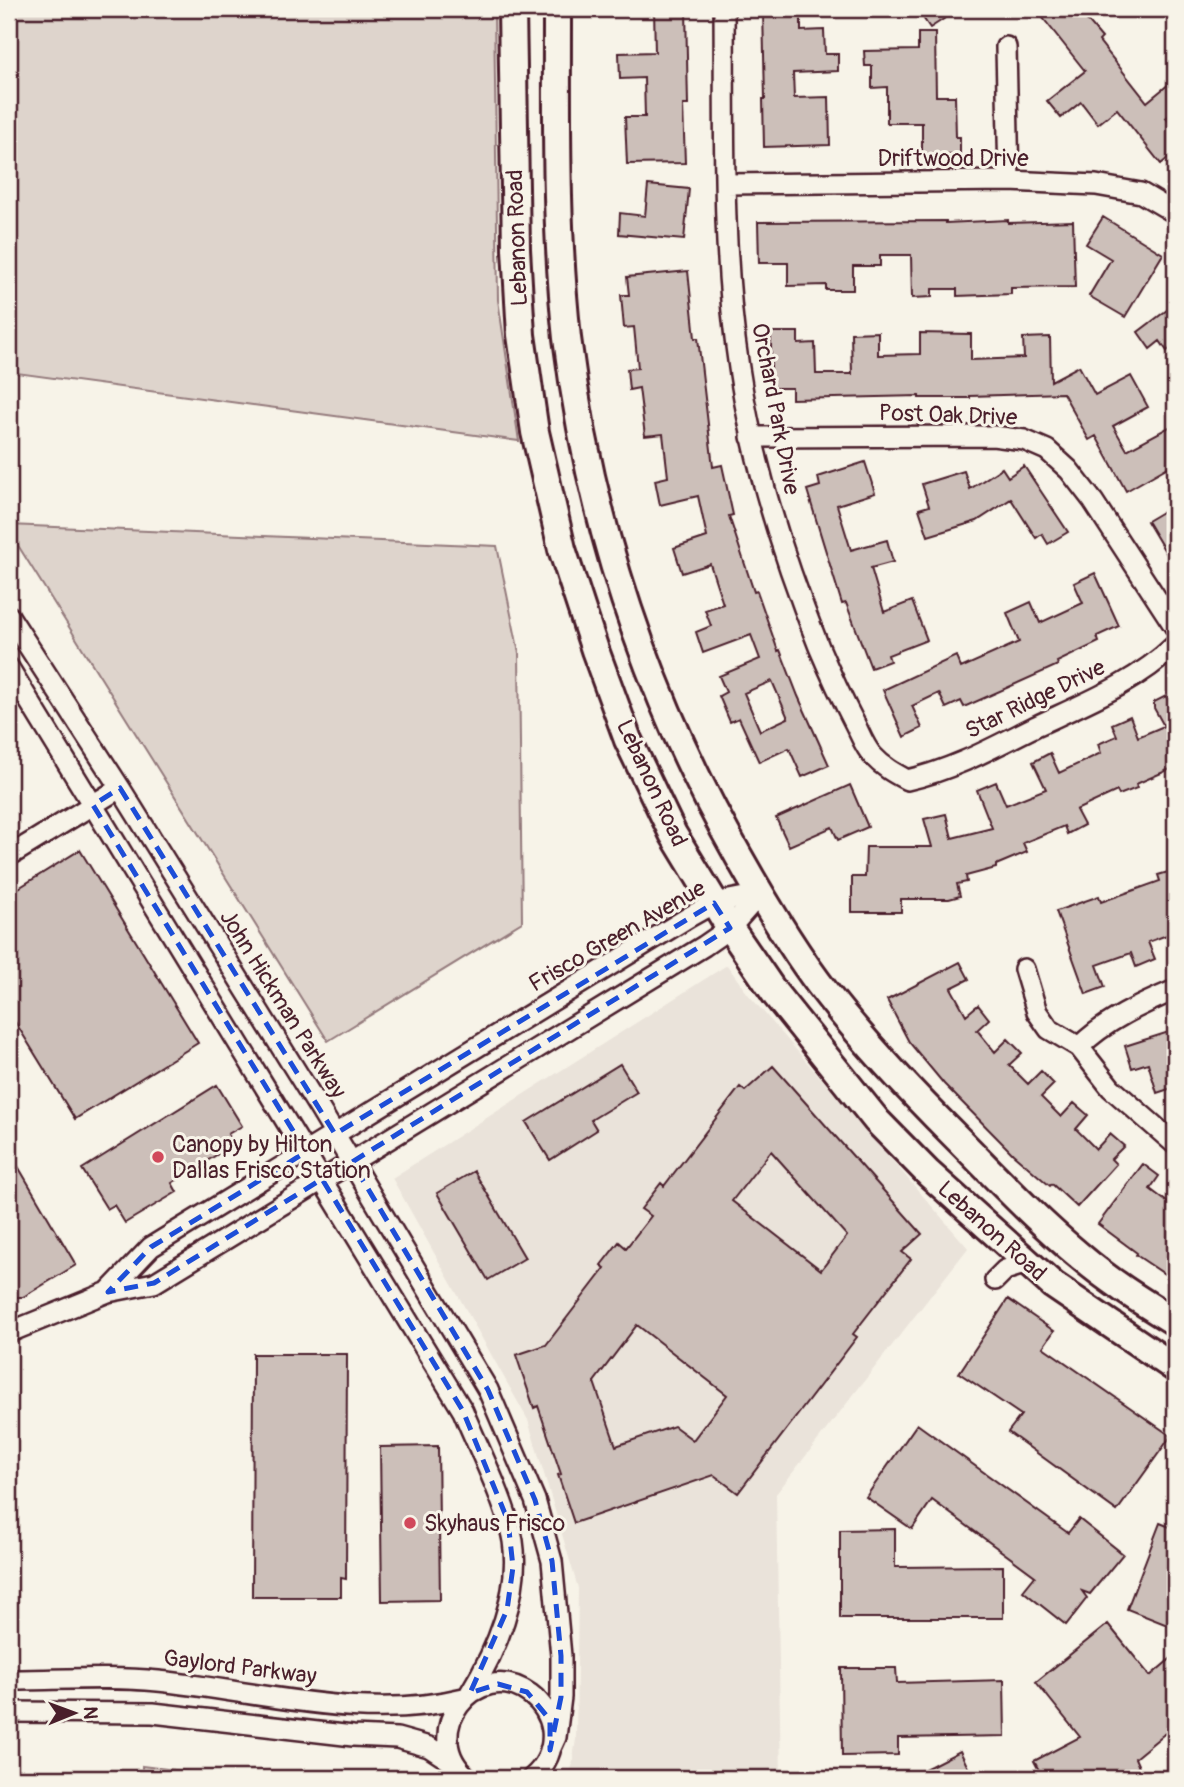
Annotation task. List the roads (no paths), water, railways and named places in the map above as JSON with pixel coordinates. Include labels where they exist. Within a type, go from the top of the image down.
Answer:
[{"type":"main road","name":"Lebanon Road","points":[[512,9],[517,274],[521,335],[535,432],[562,549],[628,740],[673,834],[730,929],[776,995],[877,1121],[928,1173],[1053,1286],[1175,1368]]},
{"type":"main road","name":"Lebanon Road","points":[[557,9],[557,140],[562,271],[568,339],[590,470],[627,610],[676,737],[707,800],[760,894],[825,991],[914,1095],[998,1179],[1080,1256],[1129,1293],[1175,1322]]},
{"type":"main road","points":[[969,1210],[998,1179]]},
{"type":"street","name":"Orchard Park Drive","points":[[724,9],[726,184],[732,312],[751,437],[785,557],[824,658],[871,754],[888,770],[907,780]]},
{"type":"street","points":[[1006,47],[1009,181]]},
{"type":"street","name":"Driftwood Drive","points":[[726,184],[1009,181],[1096,185],[1141,193],[1175,213]]},
{"type":"street","name":"Post Oak Drive","points":[[751,437],[993,436],[1024,440],[1047,450],[1069,470],[1093,501],[1175,627]]},
{"type":"street","name":"John Hickman Parkway","points":[[9,616],[120,788],[335,1134],[488,1390],[535,1500],[552,1560],[561,1656],[561,1697],[556,1737],[543,1778]]},
{"type":"street","name":"Star Ridge Drive","points":[[907,780],[948,769],[1121,686],[1158,663],[1175,645]]},
{"type":"street","points":[[9,668],[463,1411],[508,1521],[513,1544],[507,1610],[491,1656],[467,1696],[454,1711],[447,1733],[449,1749],[464,1774]]},
{"type":"street","points":[[9,856],[120,788]]},
{"type":"street","name":"Frisco Green Avenue","points":[[108,1292],[151,1247],[335,1134],[714,903],[760,894]]},
{"type":"street","name":"Frisco Green Avenue","points":[[9,1330],[15,1330],[108,1292],[154,1283],[730,929],[760,894]]},
{"type":"street","points":[[1024,969],[1037,1012],[1049,1029],[1079,1047],[1111,1088],[1175,1144]]},
{"type":"street","points":[[1079,1047],[1089,1037],[1140,1005],[1175,990]]},
{"type":"street","points":[[995,1280],[1005,1270],[1027,1263]]},
{"type":"street","name":"Gaylord Parkway","points":[[9,1680],[155,1681],[353,1707],[395,1708],[437,1705],[467,1696],[484,1687],[498,1684],[513,1686],[527,1692],[543,1707],[550,1720],[552,1735],[549,1754]]},
{"type":"street","points":[[200,1717],[203,1687]]},
{"type":"street","points":[[9,1712],[153,1713],[352,1736],[397,1738],[429,1747],[464,1774]]},
{"type":"street","points":[[532,1778],[541,1769],[549,1754]]},
{"type":"place","name":"Canopy by Hilton Dallas Frisco Station","points":[[158,1157]]},
{"type":"place","name":"Skyhaus Frisco","points":[[410,1523]]}]
